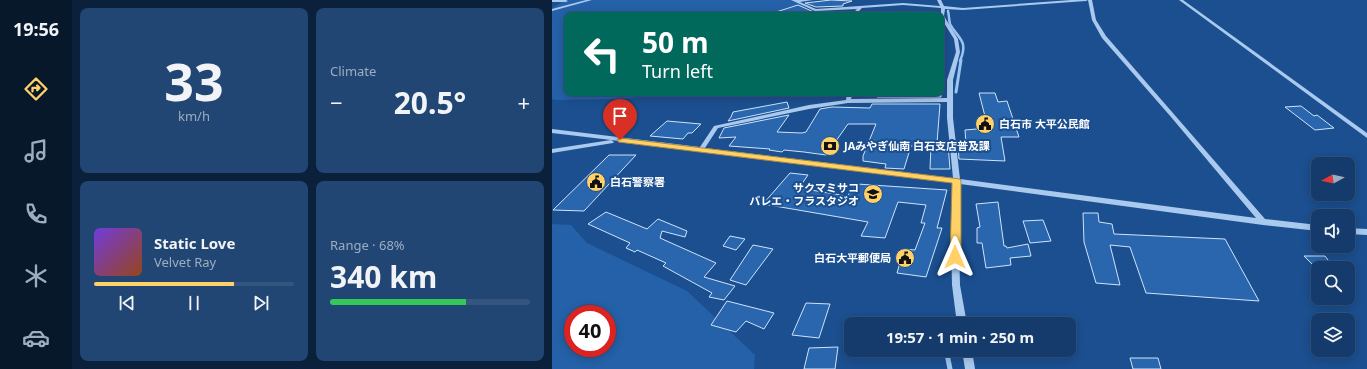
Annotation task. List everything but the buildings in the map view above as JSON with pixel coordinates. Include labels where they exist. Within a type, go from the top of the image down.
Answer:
[{"type":"street","points":[[552,10],[590,0]]},
{"type":"street","points":[[794,1],[811,0]]},
{"type":"street","points":[[939,0],[944,8],[943,12]]},
{"type":"street","points":[[794,1],[815,10],[902,4],[963,9],[1086,0]]},
{"type":"street","points":[[1090,0],[1094,20],[1104,37],[1174,116],[1263,222]]},
{"type":"street","points":[[1181,0],[1367,136]]},
{"type":"street","points":[[552,1],[566,1]]},
{"type":"street","points":[[856,12],[860,8]]},
{"type":"street","points":[[944,19],[956,39],[958,52],[947,84],[950,100],[950,118],[957,181],[955,243],[956,285],[961,317]]},
{"type":"street","points":[[848,101],[849,96]]},
{"type":"street","points":[[701,150],[716,127],[809,107],[848,101],[902,102],[950,100]]},
{"type":"street","points":[[552,131],[957,181],[1311,227]]},
{"type":"street","points":[[552,151],[620,140]]},
{"type":"street","points":[[1355,231],[1367,232]]},
{"type":"street","points":[[968,357],[970,369]]},
{"type":"shaded area","points":[[565,0],[795,0],[812,12],[564,12],[564,96],[650,96],[617,99],[557,100],[552,99],[552,8]]},
{"type":"shaded area","points":[[552,224],[571,225],[587,243],[687,291],[755,355],[754,369],[552,369]]},
{"type":"waterway","points":[[948,11],[950,24],[963,44],[960,61]]},
{"type":"waterway","points":[[956,92],[961,60]]},
{"type":"waterway","points":[[948,357],[950,369]]},
{"type":"place","name":"白石市 大平公民館","points":[[985,124]]},
{"type":"place","name":"JAみやぎ仙南 白石支店普及課","points":[[830,146]]},
{"type":"place","name":"白石警察署","points":[[596,182]]},
{"type":"place","name":"サクマミサコ バレエ・フラスタジオ","points":[[873,194]]},
{"type":"place","name":"白石大平郵便局","points":[[905,258]]},
{"type":"route","points":[[620,140],[957,181],[955,257]]}]
